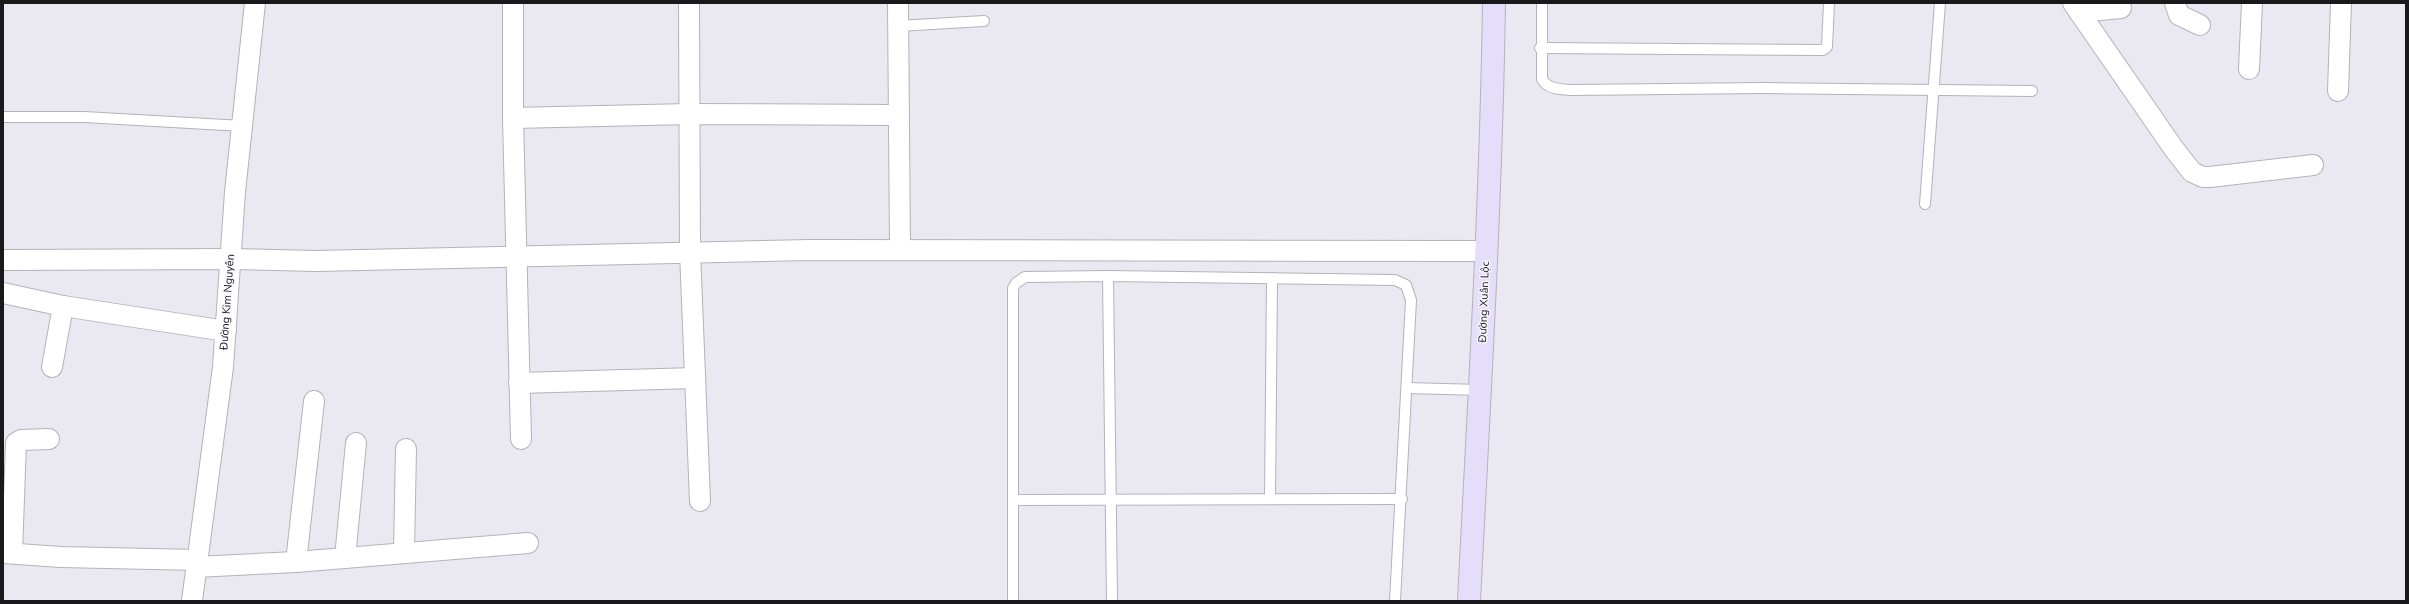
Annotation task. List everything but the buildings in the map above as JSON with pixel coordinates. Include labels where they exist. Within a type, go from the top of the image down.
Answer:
[{"type":"street","name":"Đường Kim Nguyên","points":[[192,601],[226,331],[230,259],[255,3]]},
{"type":"street","points":[[513,3],[513,118],[521,439]]},
{"type":"street","points":[[689,3],[690,251],[700,501]]},
{"type":"street","points":[[898,3],[900,250]]},
{"type":"street","name":"Đường Xuân Lộc","points":[[1469,601],[1481,390],[1492,128],[1494,3]]},
{"type":"street","points":[[2174,3],[2179,15],[2200,25]]},
{"type":"street","points":[[2249,69],[2252,3]]},
{"type":"street","points":[[2338,91],[2341,3]]},
{"type":"street","points":[[2076,8],[2121,8]]},
{"type":"street","points":[[2076,8],[2174,149],[2192,172],[2203,177],[2210,177],[2313,165]]},
{"type":"street","points":[[513,118],[690,114],[899,115]]},
{"type":"street","points":[[3,260],[230,259],[316,261],[690,251],[1486,251]]},
{"type":"street","points":[[3,293],[63,306],[226,331]]},
{"type":"street","points":[[52,367],[63,306]]},
{"type":"street","points":[[519,383],[695,378]]},
{"type":"street","points":[[296,562],[314,401]]},
{"type":"street","points":[[49,439],[17,441],[9,488],[8,553],[197,563],[296,562],[528,543]]},
{"type":"street","points":[[345,558],[356,443]]},
{"type":"street","points":[[404,552],[406,449]]},
{"type":"lane","points":[[1542,3],[1540,48],[1542,79],[1545,84],[1553,88],[1572,90],[1771,88],[2032,92]]},
{"type":"lane","points":[[1540,48],[1823,50],[1827,47],[1828,41],[1829,3]]},
{"type":"lane","points":[[1925,204],[1940,3]]},
{"type":"lane","points":[[898,26],[984,21]]},
{"type":"lane","points":[[3,117],[84,117],[243,126]]},
{"type":"lane","points":[[1108,276],[1112,601]]},
{"type":"lane","points":[[1013,601],[1013,288],[1016,283],[1025,277],[1108,276],[1395,280],[1406,285],[1411,300],[1402,499],[1395,601]]},
{"type":"lane","points":[[1270,499],[1272,278]]},
{"type":"lane","points":[[1407,388],[1481,390]]},
{"type":"lane","points":[[1012,500],[1402,499]]}]
